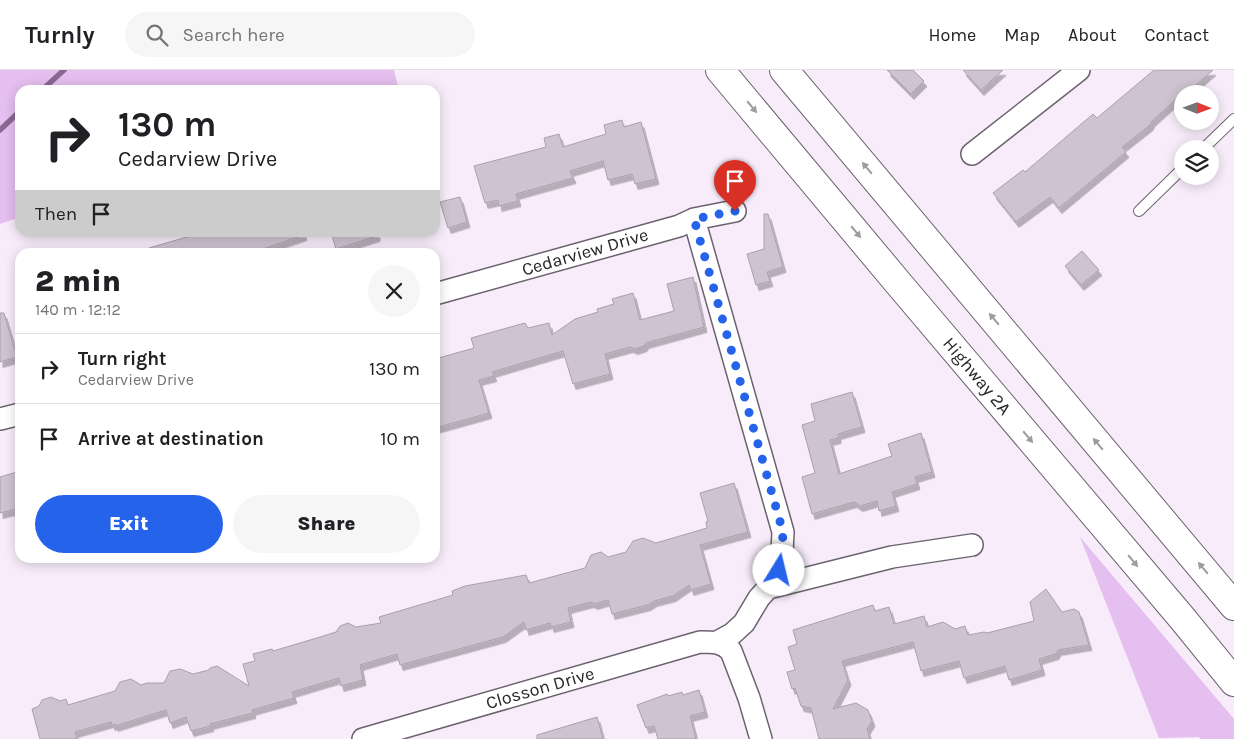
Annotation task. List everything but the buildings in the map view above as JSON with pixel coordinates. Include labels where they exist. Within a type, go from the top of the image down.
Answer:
[{"type":"highway","name":"Highway 2A","points":[[720,70],[1234,682]]},
{"type":"highway","points":[[784,70],[1234,606]]},
{"type":"street","points":[[972,154],[1079,70]]},
{"type":"street","name":"Cedarview Drive","points":[[440,293],[679,226],[694,219],[735,211]]},
{"type":"street","points":[[694,219],[783,532],[779,570],[744,623],[732,634],[717,642]]},
{"type":"street","points":[[0,419],[15,415]]},
{"type":"street","points":[[768,588],[892,557],[972,545]]},
{"type":"street","name":"Closson Drive","points":[[363,739],[700,642],[717,642]]},
{"type":"street","points":[[717,642],[726,646],[731,652],[749,698],[761,739]]},
{"type":"lane","points":[[1212,140],[1234,119]]},
{"type":"lane","points":[[1139,211],[1174,177]]},
{"type":"shaded area","points":[[0,70],[394,70],[398,85],[15,85],[15,219],[0,224]]},
{"type":"shaded area","points":[[1080,537],[1234,719],[1234,739],[1200,739],[1199,737],[1159,738]]},
{"type":"waterway","points":[[48,85],[64,70]]},
{"type":"waterway","points":[[0,130],[15,116]]},
{"type":"route","points":[[735,211],[694,219],[783,532],[779,570]]}]
